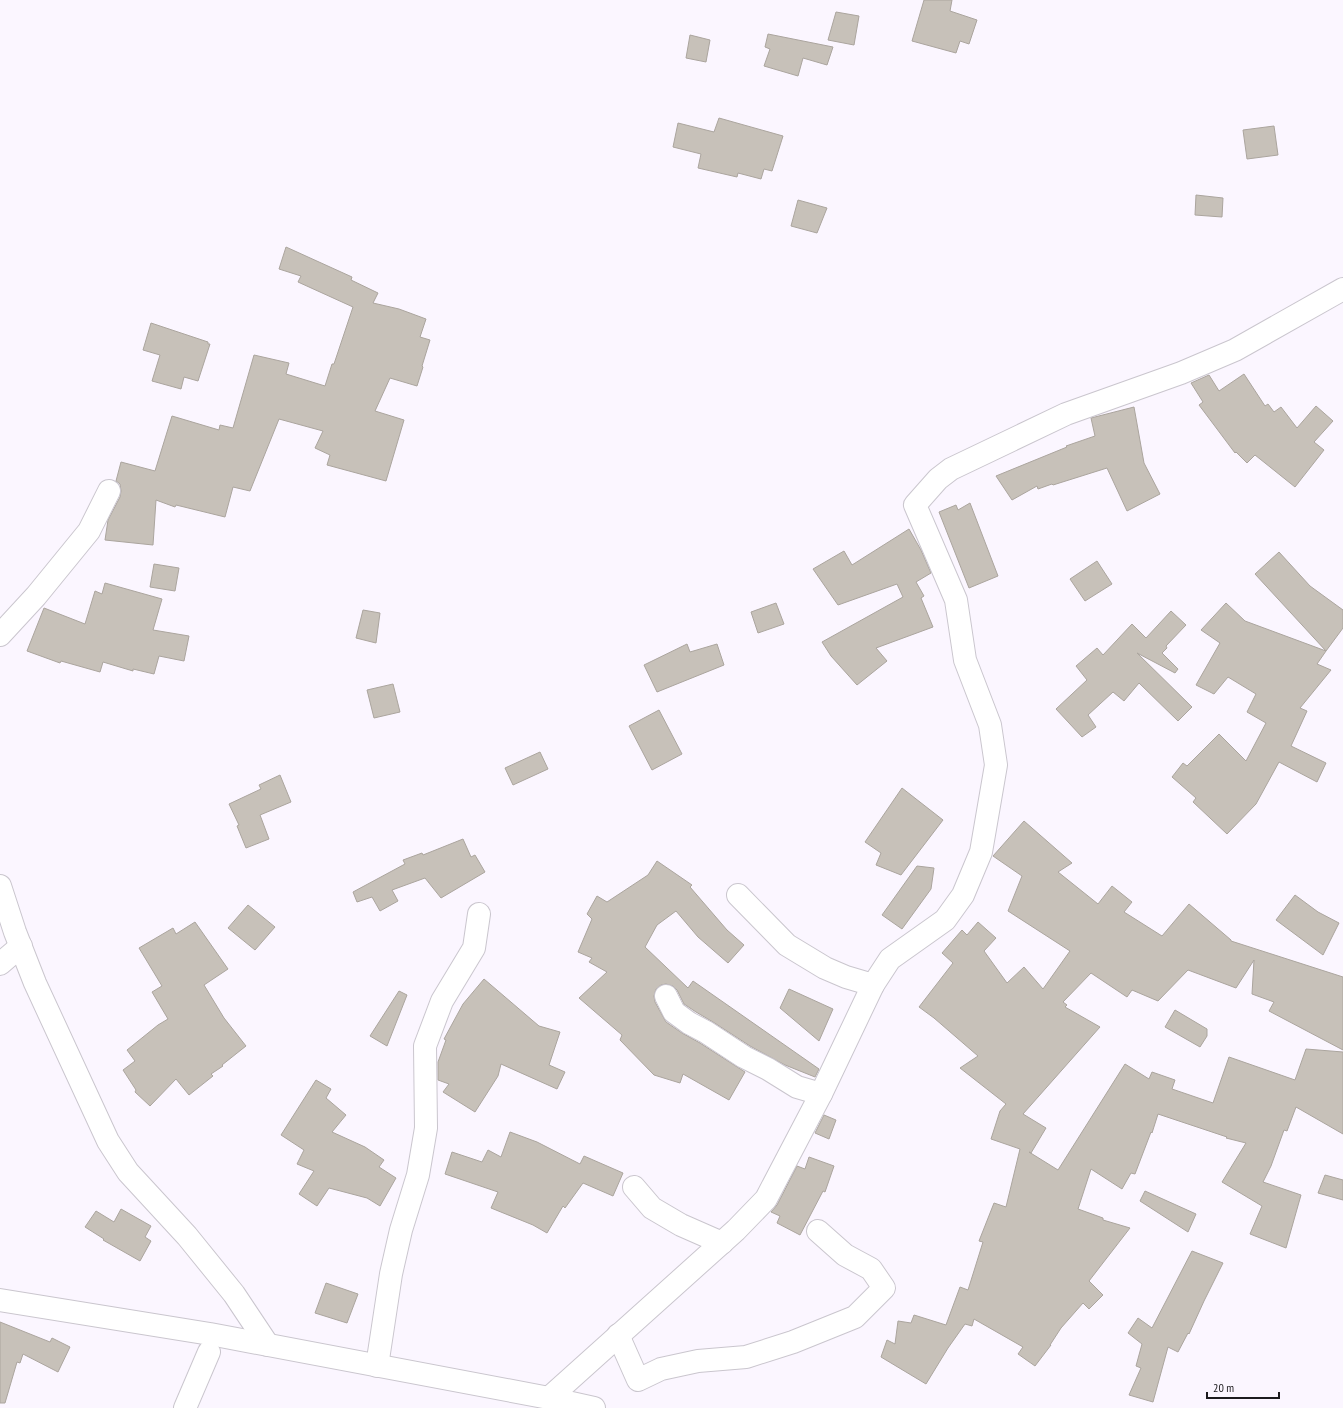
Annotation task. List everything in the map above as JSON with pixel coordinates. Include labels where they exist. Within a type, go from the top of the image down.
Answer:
[{"type":"street","points":[[549,1398],[722,1243],[766,1199],[821,1094],[873,985],[890,959],[944,920],[963,895],[981,852],[996,766],[990,725],[965,660],[956,600],[915,506],[938,479],[951,469],[1066,414],[1181,373],[1235,350],[1343,289]]},
{"type":"street","points":[[0,635],[36,596],[81,542],[89,531],[109,491]]},
{"type":"street","points":[[0,886],[35,983],[108,1141],[128,1172],[187,1236],[234,1294],[268,1345]]},
{"type":"street","points":[[738,895],[787,946],[825,968],[846,977],[873,985]]},
{"type":"street","points":[[378,1366],[392,1274],[401,1230],[418,1175],[426,1128],[425,1046],[442,1001],[474,948],[479,914]]},
{"type":"street","points":[[0,964],[21,946]]},
{"type":"street","points":[[666,996],[674,1012],[689,1023],[706,1032],[744,1057],[797,1086],[821,1094]]},
{"type":"street","points":[[634,1187],[652,1208],[681,1225],[722,1243]]},
{"type":"street","points":[[618,1335],[638,1380],[661,1369],[698,1361],[746,1357],[793,1342],[855,1317],[884,1288],[871,1269],[845,1255],[818,1231]]},
{"type":"street","points":[[0,1300],[210,1334],[549,1398],[594,1408]]},
{"type":"street","points":[[185,1408],[209,1352]]},
{"type":"building","points":[[924,0],[952,0],[950,11],[977,20],[969,44],[960,41],[956,53],[912,41]]},
{"type":"building","points":[[836,12],[859,16],[854,45],[828,40]]},
{"type":"building","points":[[768,34],[833,47],[827,65],[803,58],[798,76],[764,66],[770,49],[765,47]]},
{"type":"building","points":[[690,35],[710,40],[706,62],[686,58]]},
{"type":"building","points":[[719,118],[783,136],[772,171],[764,169],[761,179],[738,173],[737,177],[698,168],[701,154],[673,147],[678,123],[714,132]]},
{"type":"building","points":[[1274,126],[1278,155],[1247,159],[1243,130]]},
{"type":"building","points":[[1196,195],[1223,198],[1222,217],[1195,215]]},
{"type":"building","points":[[798,200],[827,208],[817,233],[791,226]]},
{"type":"building","points":[[286,247],[352,277],[351,280],[378,293],[373,303],[399,309],[426,319],[420,337],[430,340],[417,386],[390,378],[375,411],[404,420],[386,481],[327,465],[330,455],[315,448],[323,431],[279,419],[250,491],[233,487],[225,517],[176,505],[175,507],[156,500],[153,545],[105,540],[108,520],[120,497],[120,484],[116,481],[121,462],[155,471],[172,416],[219,430],[220,425],[233,428],[254,355],[289,363],[286,374],[325,386],[353,307],[298,282],[301,276],[279,269]]},
{"type":"building","points":[[151,323],[208,342],[208,344],[210,344],[198,381],[184,377],[181,389],[152,381],[160,355],[143,350]]},
{"type":"building","points":[[1244,374],[1265,406],[1268,404],[1274,412],[1281,407],[1297,428],[1316,406],[1333,421],[1314,442],[1324,450],[1295,487],[1255,455],[1247,463],[1236,452],[1235,453],[1199,405],[1203,402],[1191,383],[1209,375],[1219,391]]},
{"type":"building","points":[[1134,407],[1144,463],[1160,494],[1127,511],[1107,468],[1038,489],[1037,486],[1012,500],[996,476],[1067,447],[1066,446],[1095,436],[1091,418]]},
{"type":"building","points":[[970,503],[998,576],[969,588],[939,512],[956,505],[958,510]]},
{"type":"building","points":[[909,529],[921,550],[931,573],[916,582],[924,596],[921,598],[933,627],[876,648],[887,661],[857,685],[831,656],[822,642],[903,597],[897,584],[838,605],[813,569],[844,551],[852,565]]},
{"type":"building","points":[[1279,552],[1310,586],[1343,610],[1343,628],[1326,651],[1255,574]]},
{"type":"building","points":[[1097,561],[1112,584],[1085,601],[1070,579]]},
{"type":"building","points":[[154,564],[179,568],[175,591],[150,587]]},
{"type":"building","points":[[105,583],[162,599],[153,630],[189,636],[184,661],[159,656],[154,674],[133,669],[133,671],[103,662],[100,672],[61,661],[60,663],[27,651],[44,608],[85,624],[95,591],[102,594]]},
{"type":"building","points":[[776,603],[784,624],[758,633],[751,612]]},
{"type":"building","points":[[1226,603],[1245,621],[1326,651],[1317,664],[1331,670],[1300,708],[1307,711],[1291,746],[1326,763],[1317,782],[1279,762],[1256,804],[1227,834],[1193,802],[1196,798],[1172,777],[1183,763],[1187,766],[1219,734],[1246,761],[1266,723],[1247,712],[1256,694],[1228,677],[1214,694],[1196,685],[1220,643],[1201,630]]},
{"type":"building","points":[[363,610],[380,613],[376,643],[356,638]]},
{"type":"building","points":[[1171,611],[1186,625],[1166,646],[1167,648],[1162,653],[1178,669],[1175,673],[1137,653],[1192,707],[1178,721],[1139,683],[1124,701],[1113,692],[1088,715],[1096,727],[1082,737],[1056,709],[1087,680],[1076,666],[1097,648],[1103,655],[1132,624],[1146,638]]},
{"type":"building","points":[[687,644],[690,652],[717,644],[724,665],[657,692],[644,665]]},
{"type":"building","points":[[393,684],[400,712],[374,718],[367,690]]},
{"type":"building","points":[[659,710],[682,754],[652,770],[629,726]]},
{"type":"building","points":[[540,752],[548,769],[513,785],[505,768]]},
{"type":"building","points":[[280,775],[291,802],[260,815],[269,839],[246,848],[237,826],[239,825],[229,804],[261,789],[259,785]]},
{"type":"building","points":[[902,788],[943,820],[901,875],[876,865],[881,853],[865,842]]},
{"type":"building","points":[[1024,821],[1072,863],[1058,872],[1098,904],[1112,886],[1132,902],[1124,912],[1162,936],[1189,904],[1231,941],[1343,977],[1343,1050],[1269,1011],[1274,1002],[1252,994],[1254,960],[1236,988],[1188,970],[1158,1001],[1132,990],[1127,997],[1091,973],[1063,1002],[1067,1005],[1065,1007],[1100,1027],[1023,1114],[1046,1128],[1031,1153],[1029,1152],[1058,1170],[1125,1064],[1149,1079],[1152,1072],[1175,1080],[1172,1089],[1213,1103],[1229,1057],[1295,1080],[1306,1049],[1343,1052],[1343,1134],[1296,1107],[1287,1131],[1284,1130],[1271,1166],[1263,1182],[1301,1195],[1286,1248],[1250,1234],[1262,1206],[1222,1182],[1246,1143],[1226,1138],[1227,1137],[1158,1114],[1135,1174],[1131,1173],[1122,1189],[1091,1169],[1078,1209],[1103,1218],[1103,1220],[1130,1228],[1089,1281],[1103,1295],[1089,1309],[1083,1303],[1061,1328],[1051,1345],[1035,1366],[1018,1354],[1023,1347],[974,1319],[972,1326],[965,1324],[926,1384],[881,1357],[887,1340],[895,1344],[898,1321],[911,1323],[914,1315],[946,1325],[960,1287],[968,1290],[983,1242],[979,1241],[994,1203],[1006,1207],[1020,1149],[991,1139],[1000,1111],[1006,1104],[960,1068],[978,1056],[919,1007],[953,963],[942,953],[962,930],[967,935],[978,922],[996,938],[984,951],[1007,983],[1024,967],[1043,989],[1070,951],[1008,911],[1022,876],[993,856]]},
{"type":"building","points":[[463,839],[471,857],[475,855],[485,872],[441,898],[425,878],[392,890],[398,901],[380,911],[372,897],[357,902],[353,892],[405,864],[403,860],[422,853],[423,855]]},
{"type":"building","points":[[657,861],[692,885],[690,887],[727,930],[744,945],[728,963],[698,937],[676,911],[657,925],[645,947],[688,988],[693,981],[819,1069],[815,1077],[785,1065],[750,1046],[684,1004],[677,990],[673,986],[666,984],[661,985],[656,989],[654,996],[655,1002],[666,1022],[745,1072],[729,1100],[683,1074],[680,1083],[654,1075],[620,1040],[622,1035],[579,998],[607,972],[589,962],[592,958],[578,952],[592,919],[587,914],[597,896],[607,902],[648,875]]},
{"type":"building","points":[[917,866],[934,868],[931,889],[902,929],[882,915]]},
{"type":"building","points":[[1295,895],[1318,912],[1339,923],[1323,955],[1276,920]]},
{"type":"building","points":[[248,905],[275,927],[255,950],[228,928]]},
{"type":"building","points":[[195,922],[228,969],[204,985],[224,1018],[246,1046],[222,1065],[223,1066],[211,1074],[213,1076],[189,1095],[176,1079],[150,1106],[135,1092],[136,1090],[123,1070],[135,1061],[127,1050],[158,1025],[168,1019],[152,992],[162,986],[139,948],[173,928],[176,934]]},
{"type":"building","points":[[484,979],[539,1026],[560,1032],[549,1065],[565,1072],[557,1089],[501,1064],[498,1076],[475,1112],[443,1092],[449,1084],[438,1080],[438,1062],[446,1040],[444,1039],[463,1004]]},
{"type":"building","points":[[789,989],[833,1009],[819,1041],[780,1008]]},
{"type":"building","points":[[399,991],[407,995],[387,1046],[370,1036]]},
{"type":"building","points":[[1175,1010],[1207,1029],[1207,1036],[1200,1047],[1165,1027]]},
{"type":"building","points":[[316,1080],[331,1089],[326,1098],[346,1115],[332,1132],[365,1147],[384,1160],[379,1167],[396,1178],[380,1206],[367,1198],[329,1188],[317,1206],[299,1194],[314,1171],[297,1164],[304,1150],[281,1135]]},
{"type":"building","points":[[824,1115],[836,1120],[829,1139],[815,1133]]},
{"type":"building","points":[[510,1132],[537,1142],[580,1164],[584,1156],[623,1173],[613,1196],[583,1183],[565,1208],[563,1206],[547,1233],[533,1225],[491,1208],[498,1192],[445,1174],[452,1152],[482,1162],[488,1150],[501,1157]]},
{"type":"building","points":[[809,1157],[834,1166],[825,1192],[823,1191],[800,1235],[777,1223],[780,1216],[771,1212],[777,1205],[797,1166],[805,1169]]},
{"type":"building","points":[[1325,1175],[1343,1180],[1343,1200],[1318,1193]]},
{"type":"building","points":[[1145,1191],[1196,1214],[1188,1232],[1140,1201]]},
{"type":"building","points":[[121,1209],[151,1226],[145,1237],[151,1241],[140,1261],[103,1240],[104,1239],[85,1227],[96,1211],[114,1222]]},
{"type":"building","points":[[1192,1251],[1223,1263],[1189,1334],[1188,1333],[1178,1352],[1168,1347],[1153,1402],[1129,1395],[1141,1368],[1136,1366],[1142,1344],[1128,1333],[1138,1318],[1152,1328]]},
{"type":"building","points":[[326,1283],[358,1294],[347,1323],[315,1313]]},
{"type":"building","points":[[0,1322],[50,1342],[52,1338],[70,1347],[58,1372],[23,1354],[20,1363],[17,1362],[5,1403],[0,1403]]}]
